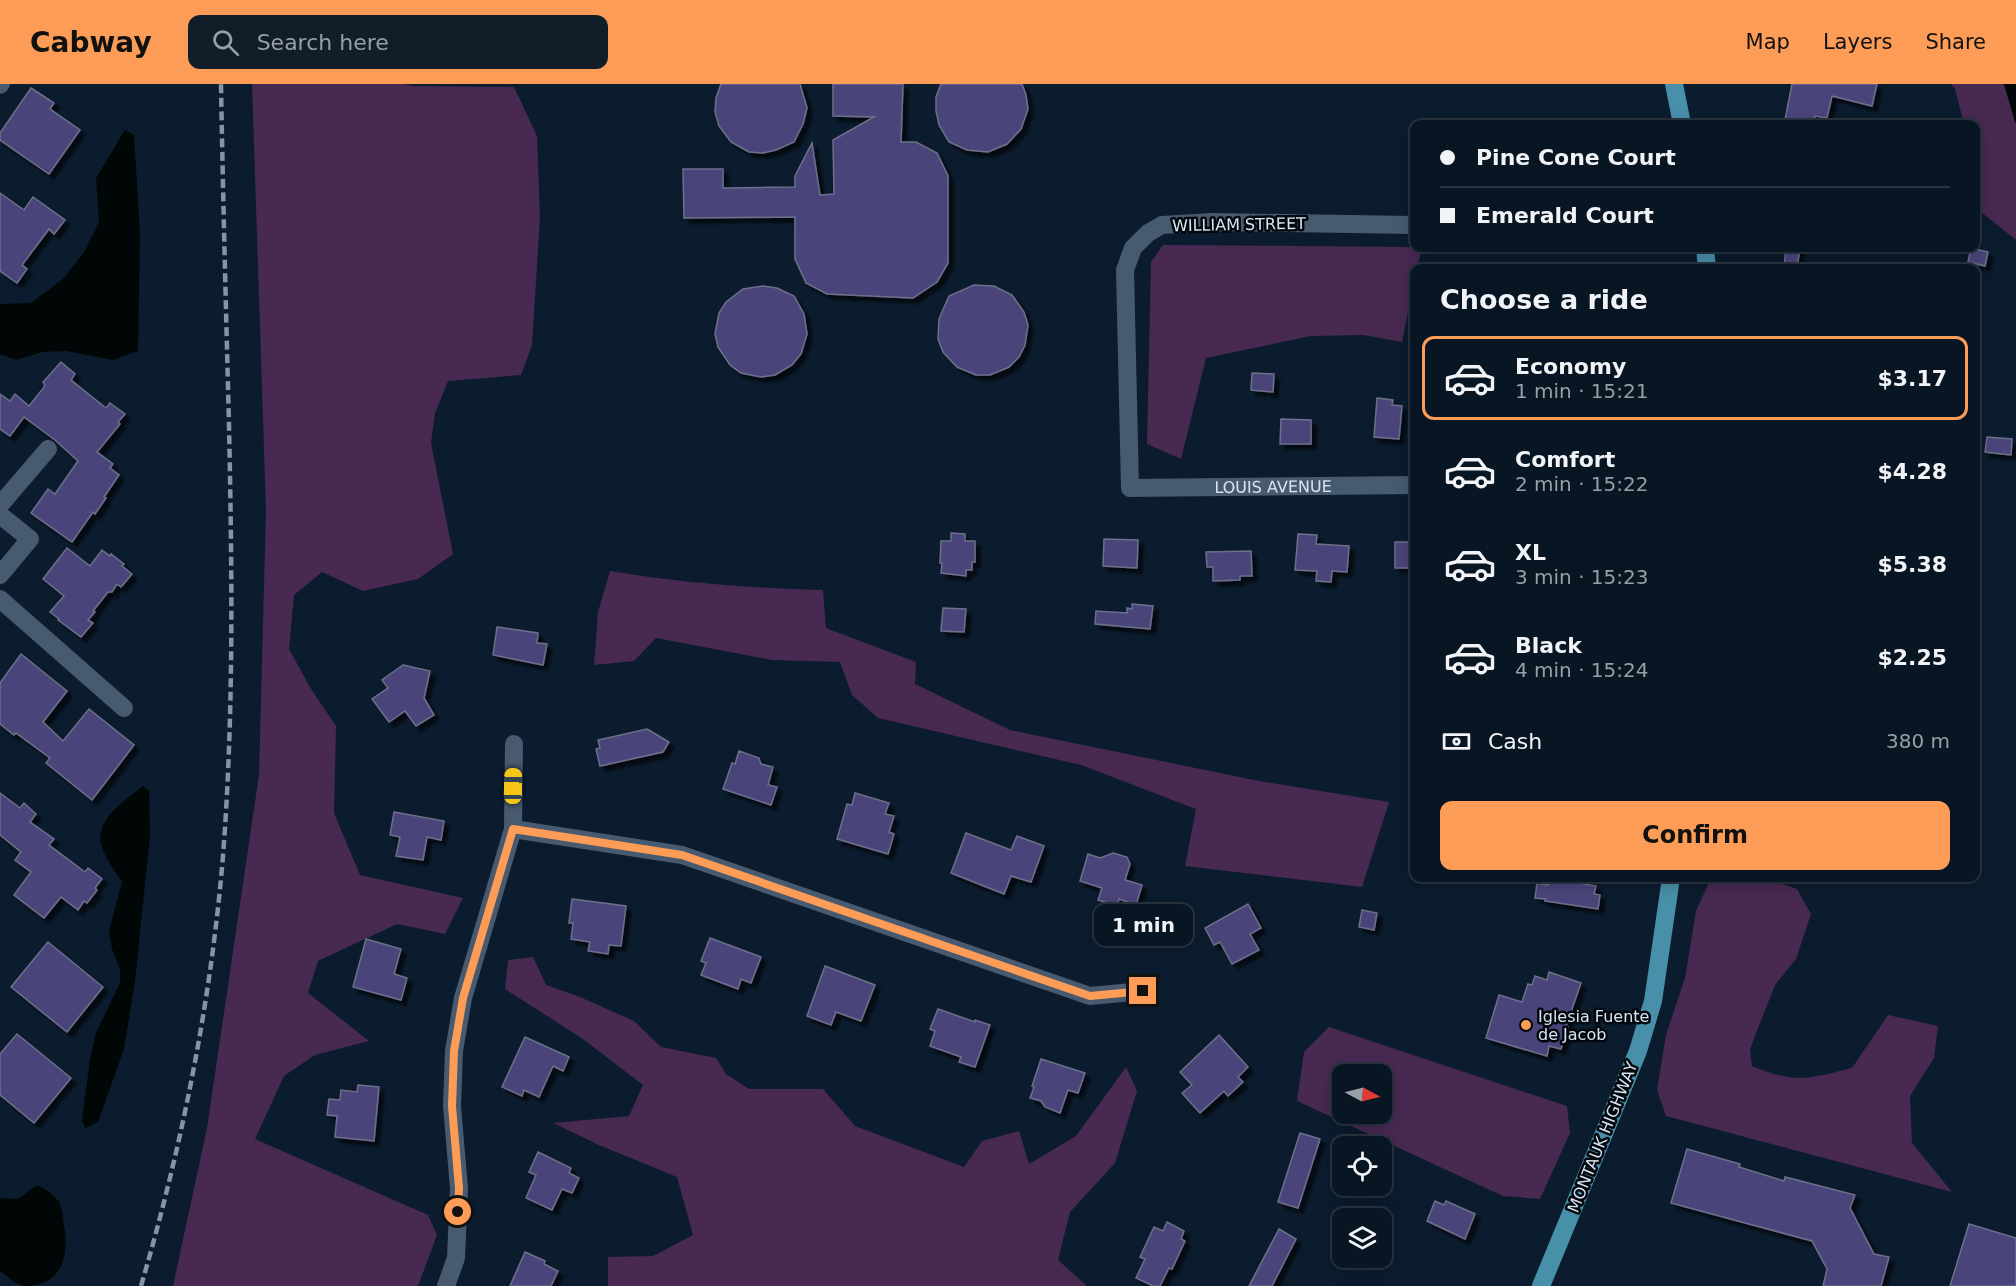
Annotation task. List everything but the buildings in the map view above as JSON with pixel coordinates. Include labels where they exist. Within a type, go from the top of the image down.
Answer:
[{"type":"main road","points":[[1674,84],[1681,120]]},
{"type":"main road","name":"MONTAUK HIGHWAY","points":[[1541,1286],[1641,1041],[1653,1001],[1670,882]]},
{"type":"street","name":"WILLIAM STREET","points":[[1130,488],[1125,270],[1133,248],[1148,233],[1162,225],[1212,222],[1410,225]]},
{"type":"street","points":[[0,505],[48,449]]},
{"type":"street","name":"LOUIS AVENUE","points":[[1130,488],[1410,485]]},
{"type":"street","points":[[0,515],[30,539],[0,575]]},
{"type":"street","points":[[0,599],[124,708]]},
{"type":"street","points":[[446,1286],[456,1258],[459,1188],[452,1106],[454,1051],[463,998],[513,829],[514,744]]},
{"type":"street","points":[[513,829],[682,855],[1090,996],[1143,991]]},
{"type":"shaded area","points":[[252,84],[514,87],[537,136],[540,217],[532,345],[521,375],[448,381],[435,413],[431,443],[453,554],[418,579],[363,591],[322,572],[294,595],[289,649],[311,689],[336,726],[334,813],[360,875],[463,898],[445,934],[397,924],[318,961],[308,993],[369,1041],[315,1055],[284,1076],[255,1139],[428,1215],[437,1235],[418,1286],[173,1286],[207,1128],[259,775],[266,510]]},
{"type":"shaded area","points":[[1951,84],[2004,84],[2016,123],[2016,240],[1980,211],[1980,120],[1963,120],[1955,89]]},
{"type":"shaded area","points":[[2004,84],[2016,84],[2016,123],[2015,122]]},
{"type":"shaded area","points":[[125,130],[134,135],[140,233],[138,351],[113,360],[66,351],[42,352],[16,360],[0,354],[0,304],[31,303],[63,279],[84,252],[99,222],[96,178]]},
{"type":"shaded area","points":[[1163,245],[1410,247],[1410,252],[1421,252],[1418,264],[1410,264],[1410,302],[1402,342],[1363,335],[1311,336],[1206,358],[1181,459],[1147,444],[1151,262]]},
{"type":"shaded area","points":[[610,571],[716,584],[823,590],[826,628],[916,662],[915,684],[1010,730],[1259,781],[1389,802],[1362,887],[1185,866],[1196,809],[1081,765],[878,718],[852,695],[840,662],[772,660],[656,638],[634,661],[594,665],[598,612]]},
{"type":"shaded area","points":[[143,786],[149,791],[150,836],[135,981],[124,1049],[98,1122],[85,1128],[82,1120],[96,1033],[120,983],[120,969],[112,949],[109,931],[122,882],[105,854],[101,844],[101,835],[103,826],[114,810]]},
{"type":"shaded area","points":[[1709,882],[1776,882],[1797,889],[1811,914],[1796,959],[1775,985],[1750,1049],[1752,1066],[1791,1077],[1824,1075],[1852,1068],[1888,1015],[1938,1026],[1934,1058],[1910,1096],[1912,1143],[1952,1192],[1666,1116],[1657,1090],[1666,1035],[1685,978],[1696,911]]},
{"type":"shaded area","points":[[533,957],[546,985],[634,1021],[661,1047],[716,1058],[726,1074],[749,1089],[823,1089],[855,1126],[964,1167],[982,1141],[1019,1131],[1029,1164],[1076,1136],[1126,1067],[1137,1091],[1115,1163],[1070,1212],[1058,1260],[1087,1286],[608,1286],[608,1257],[653,1256],[693,1235],[677,1177],[599,1145],[553,1123],[629,1116],[643,1085],[583,1039],[505,989],[508,960]]},
{"type":"shaded area","points":[[1329,1027],[1567,1106],[1570,1133],[1540,1199],[1503,1196],[1392,1145],[1392,1136],[1373,1136],[1347,1124],[1392,1124],[1392,1064],[1332,1064],[1332,1117],[1297,1101],[1304,1052]]},
{"type":"shaded area","points":[[37,1185],[59,1202],[62,1210],[65,1236],[64,1257],[56,1274],[48,1281],[24,1286],[14,1282],[0,1271],[0,1198],[18,1199]]},
{"type":"railway","points":[[141,1286],[182,1127],[203,1019],[218,910],[227,802],[231,694],[231,587],[221,84]]},
{"type":"place","name":"Iglesia Fuente de Jacob","points":[[1526,1025]]},
{"type":"route","points":[[458,1212],[459,1188],[452,1106],[454,1051],[463,998],[513,829],[682,855],[1090,996],[1143,991]]}]
